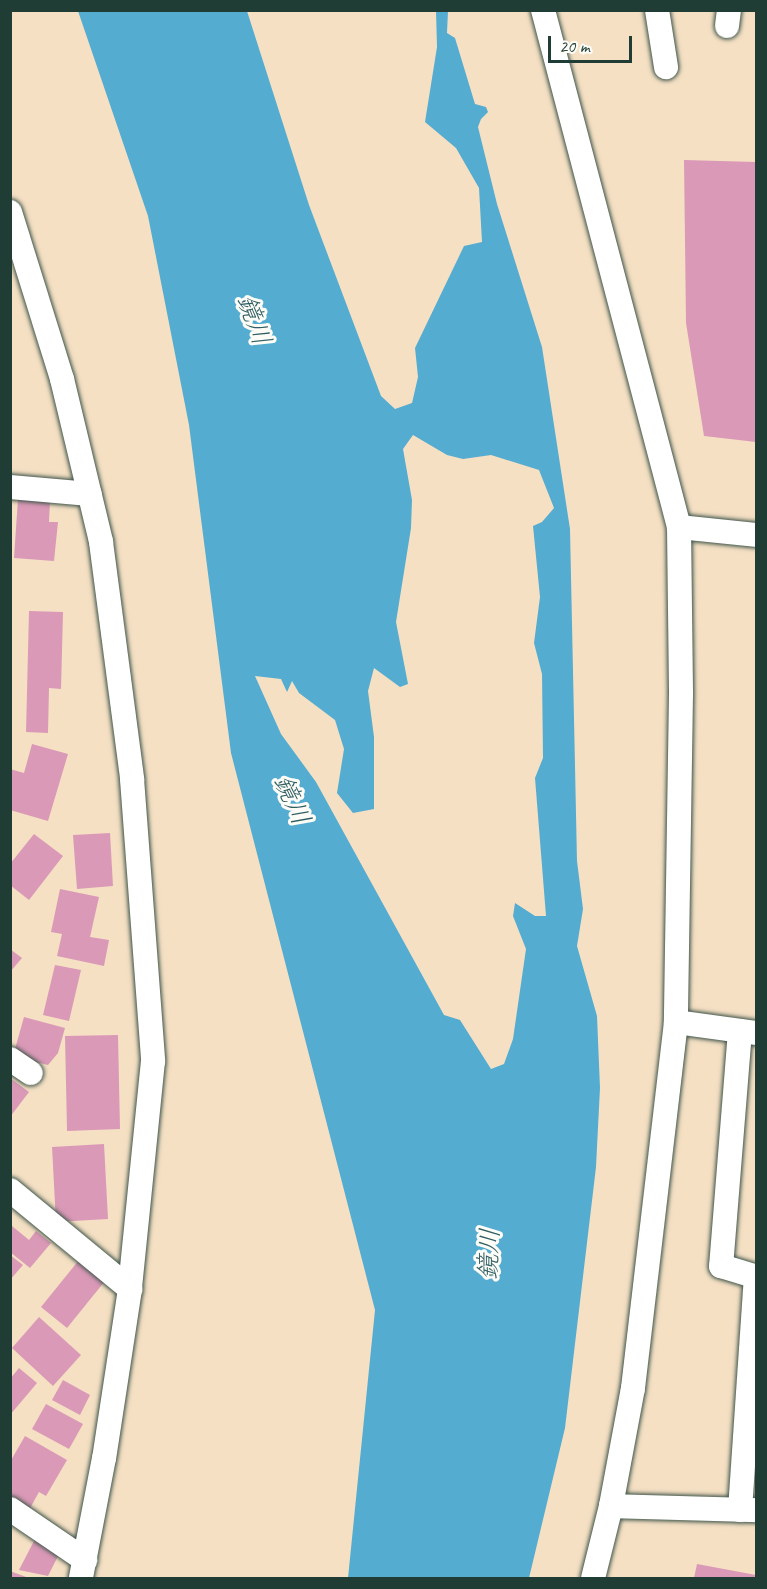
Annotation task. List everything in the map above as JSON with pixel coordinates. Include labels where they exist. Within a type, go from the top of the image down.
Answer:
[{"type":"street","points":[[543,10],[679,527],[681,694],[676,1022],[633,1388],[611,1506],[593,1578]]},
{"type":"street","points":[[657,10],[666,67]]},
{"type":"street","points":[[10,212],[62,379],[101,542],[132,779],[153,1061],[130,1289],[104,1458],[83,1569],[10,1509]]},
{"type":"street","points":[[10,487],[90,494]]},
{"type":"street","points":[[679,527],[756,535]]},
{"type":"street","points":[[611,1506],[748,1510],[756,1278],[721,1266],[748,1032],[676,1022]]},
{"type":"street","points":[[10,1059],[31,1073]]},
{"type":"street","points":[[16,1203],[130,1289]]},
{"type":"water","name":"鏡川","points":[[78,11],[247,11],[309,205],[381,396],[395,409],[412,403],[418,377],[415,348],[464,246],[482,242],[479,188],[456,148],[425,122],[437,47],[436,11],[448,11],[447,33],[455,38],[475,104],[486,107],[488,112],[481,119],[478,127],[497,204],[542,347],[570,529],[577,861],[583,909],[577,946],[597,1016],[600,1088],[596,1167],[565,1428],[529,1578],[348,1578],[375,1310],[231,753],[189,425],[148,216]],"holes":[[[413,435],[447,455],[463,459],[491,455],[539,470],[554,508],[542,522],[533,526],[540,597],[534,643],[542,674],[543,758],[535,778],[546,916],[535,916],[515,903],[513,916],[526,949],[513,1039],[504,1064],[491,1069],[460,1020],[444,1015],[316,782],[281,734],[255,676],[281,679],[287,692],[292,681],[299,693],[335,720],[344,749],[337,793],[353,813],[374,809],[374,737],[368,691],[374,668],[400,687],[408,684],[396,622],[411,528],[412,500],[403,449]]]},
{"type":"building","points":[[684,160],[756,162],[756,442],[704,436],[686,323]]},
{"type":"building","points":[[18,499],[50,501],[49,522],[58,522],[54,561],[14,558]]},
{"type":"building","points":[[29,611],[63,612],[61,689],[49,688],[48,733],[26,732]]},
{"type":"building","points":[[32,744],[68,754],[48,821],[10,810],[10,769],[24,773]]},
{"type":"building","points":[[110,833],[113,886],[77,889],[73,835]]},
{"type":"building","points":[[34,834],[63,856],[29,900],[10,885],[10,864]]},
{"type":"building","points":[[60,889],[99,897],[90,937],[109,940],[104,966],[57,956],[62,934],[51,932]]},
{"type":"building","points":[[10,949],[22,958],[10,972]]},
{"type":"building","points":[[55,965],[81,970],[69,1021],[43,1015]]},
{"type":"building","points":[[24,1017],[65,1028],[58,1053],[48,1065],[13,1056]]},
{"type":"building","points":[[118,1035],[120,1129],[67,1131],[65,1036]]},
{"type":"building","points":[[10,1078],[29,1092],[10,1117]]},
{"type":"building","points":[[104,1144],[108,1219],[56,1222],[52,1147]]},
{"type":"building","points":[[12,1226],[29,1240],[36,1231],[51,1243],[30,1268],[10,1252]]},
{"type":"building","points":[[10,1255],[23,1265],[10,1280]]},
{"type":"building","points":[[79,1260],[105,1281],[67,1328],[41,1307]]},
{"type":"building","points":[[39,1317],[81,1355],[53,1386],[12,1348]]},
{"type":"building","points":[[19,1368],[37,1383],[10,1415],[10,1379]]},
{"type":"building","points":[[63,1380],[90,1395],[80,1415],[52,1400]]},
{"type":"building","points":[[46,1404],[83,1424],[69,1449],[32,1429]]},
{"type":"building","points":[[25,1436],[67,1460],[46,1496],[39,1492],[29,1510],[10,1500],[10,1462]]},
{"type":"building","points":[[35,1539],[60,1552],[48,1576],[19,1570]]},
{"type":"building","points":[[697,1564],[756,1575],[756,1578],[694,1578]]},
{"type":"building","points":[[10,1571],[29,1578],[10,1578]]}]
